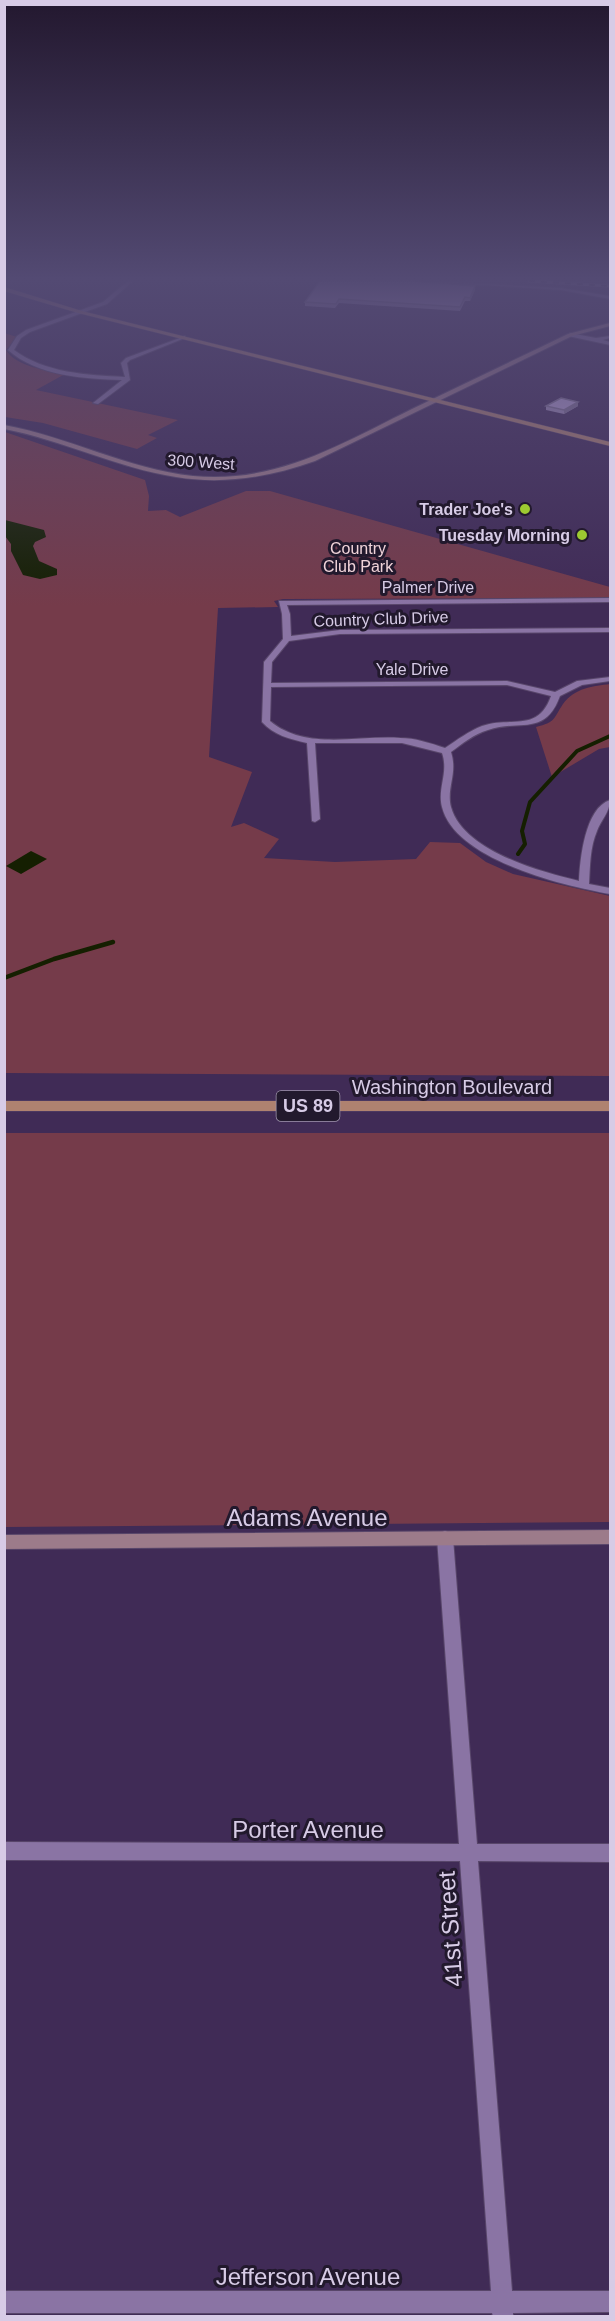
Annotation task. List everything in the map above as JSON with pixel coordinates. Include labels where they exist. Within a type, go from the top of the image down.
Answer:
[{"type":"main road","points":[[391,389],[610,444]]},
{"type":"main road","name":"300 West","points":[[4,427],[42,435],[147,469],[180,476],[240,478],[276,474],[294,467],[457,389]]},
{"type":"main road","name":"300 West","points":[[4,422],[60,434],[175,470],[232,473],[294,467]]},
{"type":"main road","name":"Washington Boulevard","points":[[4,1106],[610,1107]]},
{"type":"main road","name":"Adams Avenue","points":[[4,1542],[610,1537]]},
{"type":"street","points":[[96,403],[114,389]]},
{"type":"street","name":"Palmer Drive","points":[[287,639],[286,614],[282,603],[610,600]]},
{"type":"street","name":"Country Club Drive","points":[[446,751],[398,740],[311,740],[281,735],[266,722],[268,662],[287,639],[340,632],[610,630]]},
{"type":"street","points":[[610,679],[580,683],[556,695],[553,709],[539,720],[487,727],[446,751],[453,766],[446,795],[447,809],[455,826],[468,839],[512,863],[584,886],[610,891]]},
{"type":"street","name":"Yale Drive","points":[[267,685],[507,683],[556,695]]},
{"type":"street","points":[[311,740],[315,819]]},
{"type":"street","points":[[584,886],[586,846],[602,810],[610,803]]},
{"type":"street","name":"41st Street","points":[[445,1538],[502,2309]]},
{"type":"street","name":"Porter Avenue","points":[[4,1851],[610,1853]]},
{"type":"street","name":"Jefferson Avenue","points":[[4,2302],[502,2309],[610,2302]]},
{"type":"green space","points":[[5,389],[37,389],[178,420],[148,435],[157,438],[137,449],[43,423],[5,417]]},
{"type":"green space","name":"Country Club Park","points":[[5,432],[145,480],[149,496],[148,511],[166,510],[180,517],[246,491],[270,491],[610,587],[610,598],[283,599],[274,601],[278,607],[218,608],[209,757],[252,772],[231,827],[244,823],[279,839],[264,858],[335,862],[416,859],[430,842],[460,843],[486,862],[513,874],[610,896],[610,1076],[5,1073]]},
{"type":"green space","points":[[610,684],[610,747],[599,749],[552,777],[536,727],[553,719],[563,704],[578,691]]},
{"type":"green space","points":[[5,1133],[610,1133],[610,1522],[5,1527]]},
{"type":"shaded area","points":[[5,520],[44,530],[46,537],[35,542],[33,546],[39,561],[57,569],[57,575],[40,579],[23,575],[11,551],[11,544],[5,536]]},
{"type":"shaded area","points":[[31,851],[47,859],[21,874],[6,866]]},
{"type":"building","points":[[561,398],[578,402],[564,410],[546,406]]},
{"type":"waterway","points":[[518,854],[525,844],[522,831],[530,802],[577,751],[610,736]]},
{"type":"waterway","points":[[4,978],[54,959],[113,942]]},
{"type":"place","name":"Trader Joe's","points":[[525,509]]},
{"type":"place","name":"Tuesday Morning","points":[[582,535]]}]
